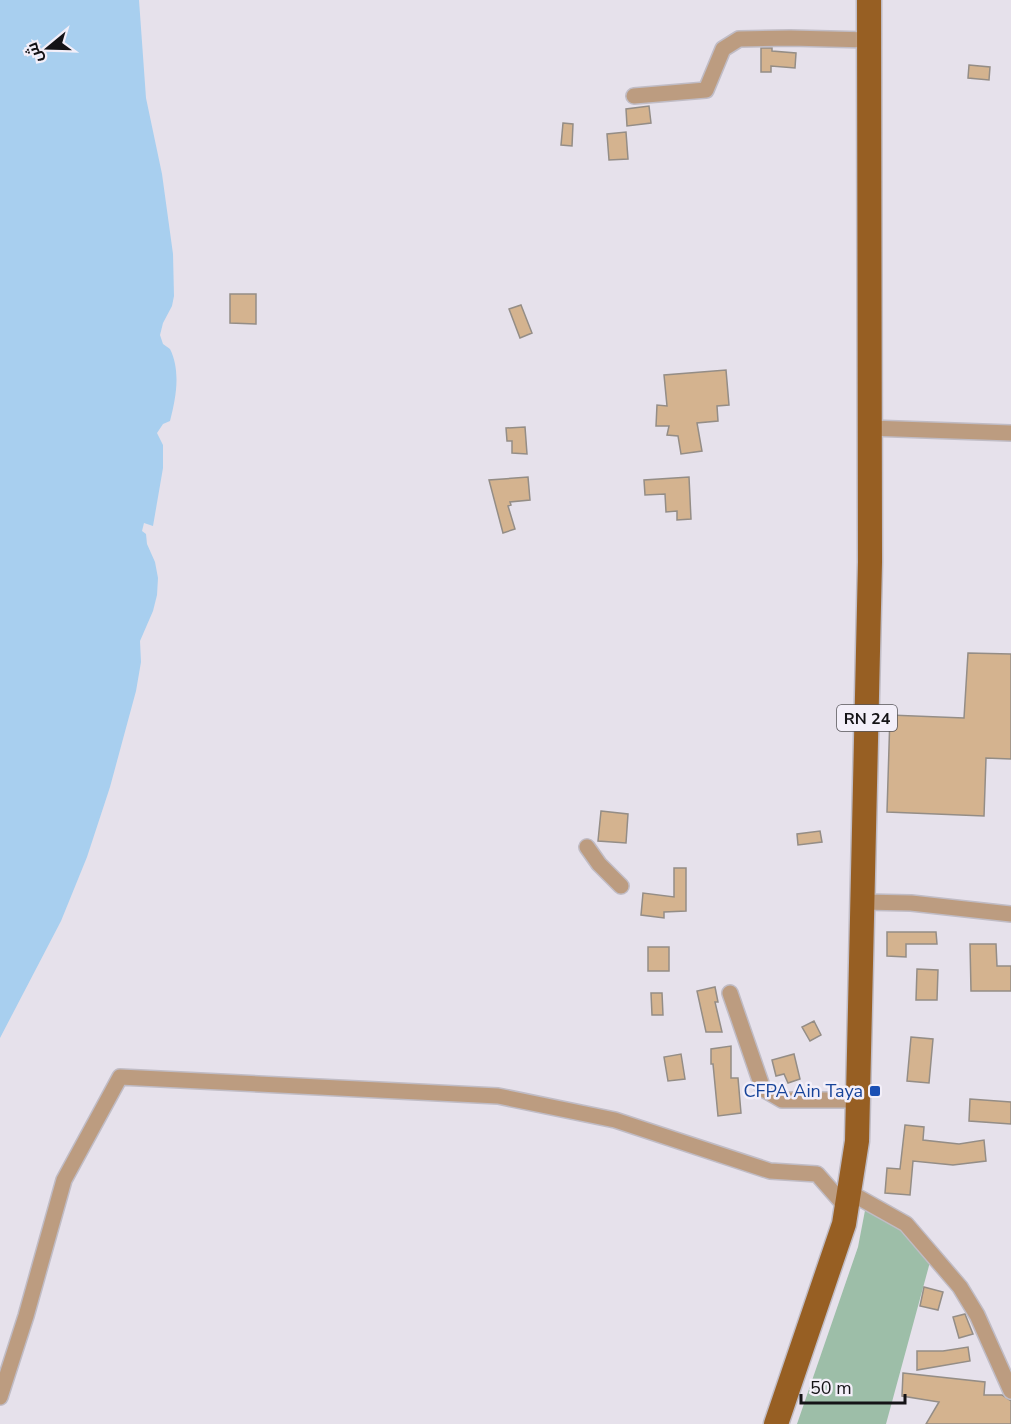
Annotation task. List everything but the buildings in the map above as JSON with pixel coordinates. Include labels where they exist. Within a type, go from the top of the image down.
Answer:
[{"type":"main road","name":"RN 24","points":[[776,1424],[844,1224],[857,1141],[870,562],[869,0]]},
{"type":"street","points":[[634,96],[706,90],[723,49],[738,39],[868,40]]},
{"type":"street","points":[[870,428],[1011,433]]},
{"type":"street","points":[[586,847],[598,864],[621,886]]},
{"type":"street","points":[[862,902],[911,903],[1011,914]]},
{"type":"street","points":[[730,993],[763,1089],[782,1100],[858,1100]]},
{"type":"street","points":[[0,1397],[26,1316],[64,1180],[120,1077],[498,1096],[615,1120],[770,1171],[817,1174],[848,1200],[906,1224],[960,1287],[977,1315],[1011,1391]]},
{"type":"green space","points":[[867,1200],[896,1219],[930,1262],[886,1424],[797,1424],[858,1247]]},
{"type":"water","points":[[0,0],[139,0],[146,98],[162,174],[173,254],[174,296],[160,335],[163,344],[170,349],[173,357],[176,394],[170,421],[163,424],[157,433],[163,445],[163,468],[153,526],[144,523],[142,531],[146,534],[147,544],[155,562],[158,578],[157,595],[140,641],[141,662],[136,691],[110,787],[87,857],[61,921],[0,1038]]},
{"type":"place","name":"CFPA Ain Taya","points":[[875,1091]]}]
